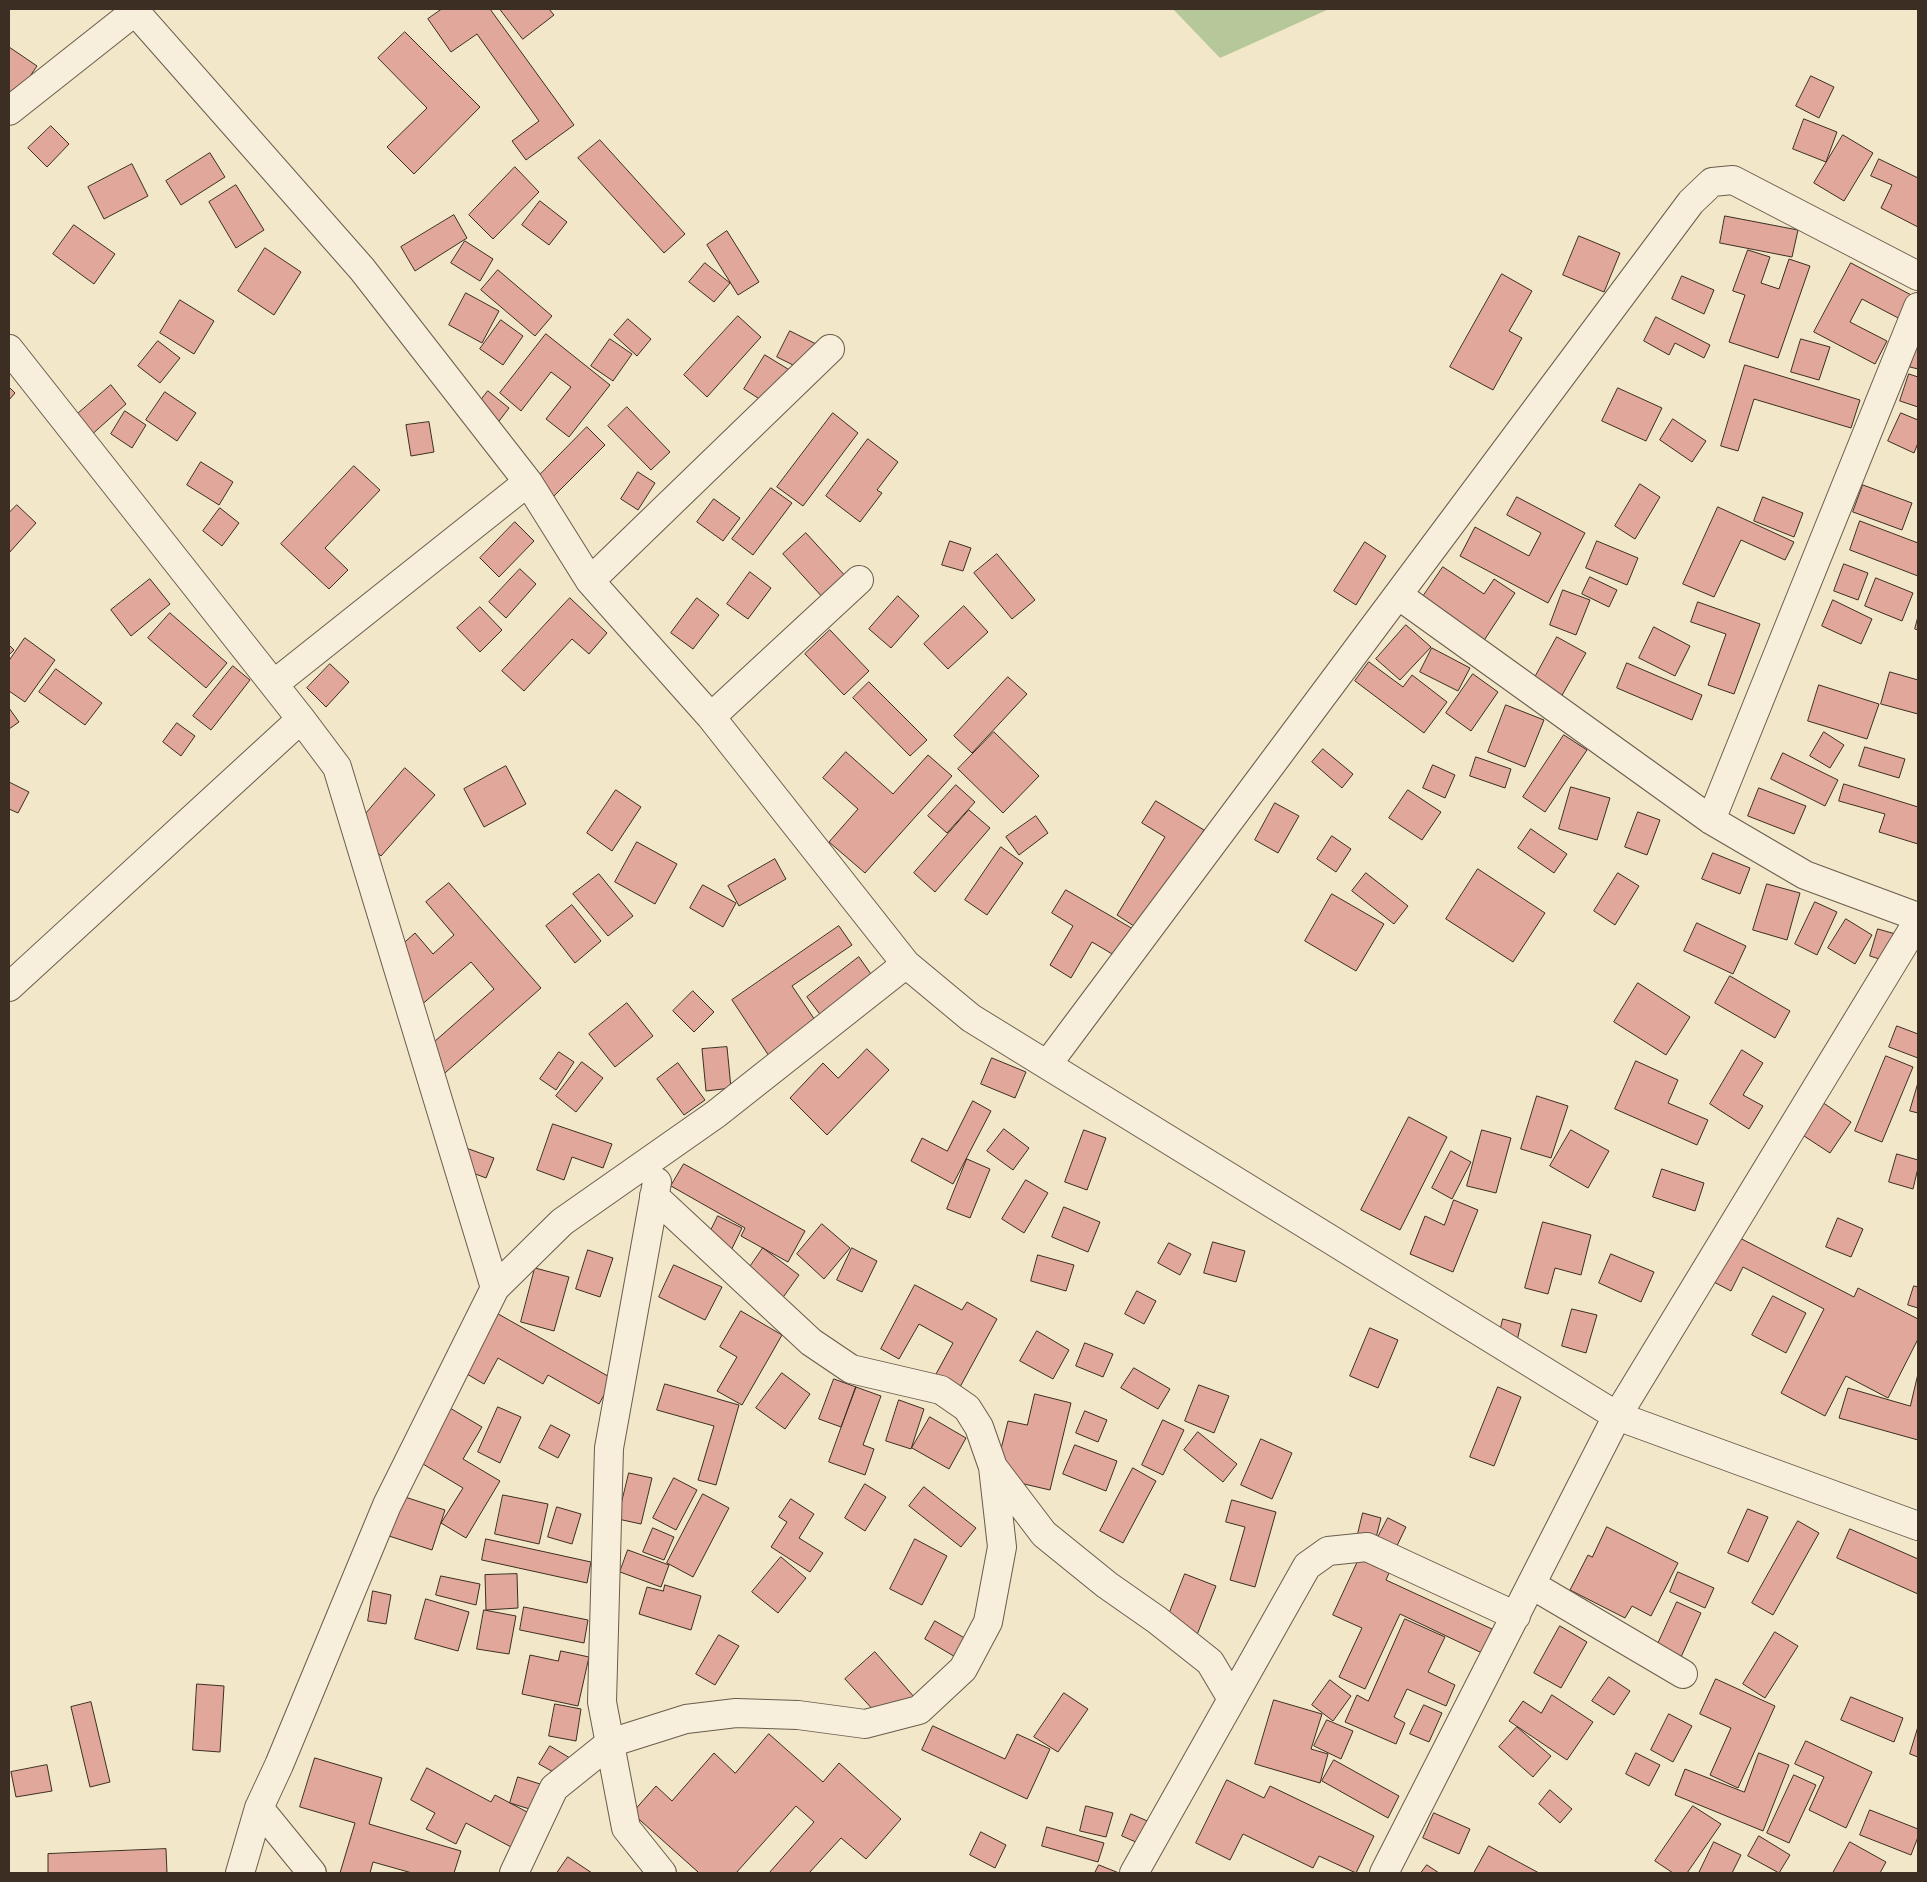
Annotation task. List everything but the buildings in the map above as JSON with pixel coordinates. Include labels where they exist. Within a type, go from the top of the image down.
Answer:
[{"type":"street","points":[[9,111],[135,9],[362,269],[528,482],[590,580],[711,717],[906,964],[970,1018],[1617,1416],[1918,1526]]},
{"type":"street","points":[[1047,1065],[1691,202],[1712,182],[1733,180],[1918,276]]},
{"type":"street","points":[[1711,820],[1918,307]]},
{"type":"street","points":[[9,349],[301,718],[337,767],[494,1288]]},
{"type":"street","points":[[590,580],[830,349]]},
{"type":"street","points":[[274,684],[528,482]]},
{"type":"street","points":[[711,717],[859,580]]},
{"type":"street","points":[[1384,1873],[1617,1416],[1918,919],[1805,875],[1711,820],[1398,596]]},
{"type":"street","points":[[9,987],[301,718]]},
{"type":"street","points":[[240,1873],[259,1808],[279,1766],[387,1506],[494,1288],[562,1222],[716,1114],[906,964]]},
{"type":"street","points":[[662,1873],[626,1828],[602,1702],[609,1448],[663,1151]]},
{"type":"street","points":[[514,1873],[554,1788],[610,1743],[686,1719],[736,1713],[798,1716],[865,1724],[919,1710],[964,1669],[988,1622],[1002,1547],[993,1467],[979,1427],[967,1408],[941,1390],[851,1369],[811,1342],[654,1196]]},
{"type":"street","points":[[993,1467],[1044,1534],[1107,1585],[1157,1620],[1210,1662],[1232,1699]]},
{"type":"street","points":[[1134,1873],[1307,1566],[1328,1551],[1367,1547],[1516,1616]]},
{"type":"street","points":[[1532,1585],[1683,1674]]},
{"type":"street","points":[[259,1808],[312,1873]]},
{"type":"green space","points":[[1173,9],[1329,9],[1220,58]]}]
